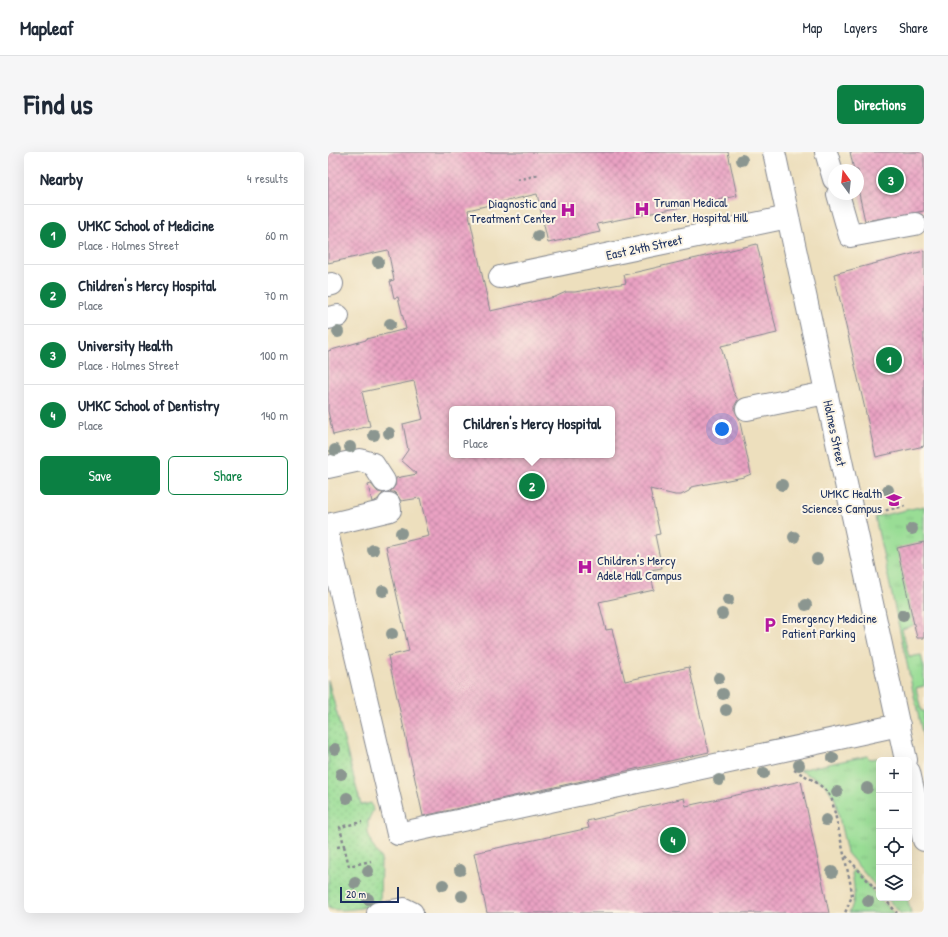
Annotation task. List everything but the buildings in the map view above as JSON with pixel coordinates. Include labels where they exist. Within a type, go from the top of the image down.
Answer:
[{"type":"street","name":"Holmes Street","points":[[774,152],[905,757]]},
{"type":"street","points":[[826,152],[830,164]]},
{"type":"street","points":[[840,200],[850,236],[915,224]]},
{"type":"street","name":"East 24th Street","points":[[500,277],[788,216]]},
{"type":"street","points":[[747,410],[826,393]]},
{"type":"street","points":[[328,467],[360,460],[373,464],[384,481]]},
{"type":"street","points":[[328,525],[390,510],[389,504]]},
{"type":"street","points":[[328,537],[398,834],[899,725]]},
{"type":"street","points":[[912,786],[924,840]]},
{"type":"street","points":[[378,913],[404,909],[412,913]]},
{"type":"path","points":[[517,180],[539,175]]},
{"type":"path","points":[[878,512],[905,506]]},
{"type":"path","points":[[793,770],[820,784],[830,795],[834,804],[852,891],[845,913]]},
{"type":"path","points":[[362,822],[340,827],[344,846],[349,866],[371,861]]},
{"type":"path","points":[[337,848],[344,846]]},
{"type":"path","points":[[844,854],[876,890]]},
{"type":"path","points":[[887,901],[897,913]]},
{"type":"green space","points":[[924,506],[924,542],[914,625],[902,629],[909,657],[921,655],[924,668],[924,686],[916,688],[921,711],[924,711],[923,737],[875,517]]},
{"type":"green space","points":[[328,680],[361,805],[371,803],[373,810],[368,821],[368,833],[372,845],[381,859],[380,904],[346,910],[328,908]]},
{"type":"green space","points":[[867,756],[870,759],[876,758],[876,887],[847,853],[835,799],[828,788],[822,782],[799,770]]},
{"type":"green space","points":[[854,870],[856,871],[876,894],[876,901],[882,901],[894,913],[849,913],[854,899],[852,874]]},
{"type":"green space","points":[[890,901],[908,901],[911,913],[900,913]]},
{"type":"place","name":"University Health","points":[[891,180]]},
{"type":"place","name":"Truman Medical Center, Hospital Hill","points":[[642,209]]},
{"type":"place","name":"Diagnostic and Treatment Center","points":[[568,210]]},
{"type":"place","name":"UMKC School of Medicine","points":[[889,360]]},
{"type":"place","name":"Children's Mercy Hospital","points":[[532,486]]},
{"type":"place","name":"UMKC Health Sciences Campus","points":[[894,500]]},
{"type":"place","name":"Children's Mercy Adele Hall Campus","points":[[585,567]]},
{"type":"place","name":"Emergency Medicine Patient Parking","points":[[770,625]]},
{"type":"place","name":"UMKC School of Dentistry","points":[[673,840]]}]
